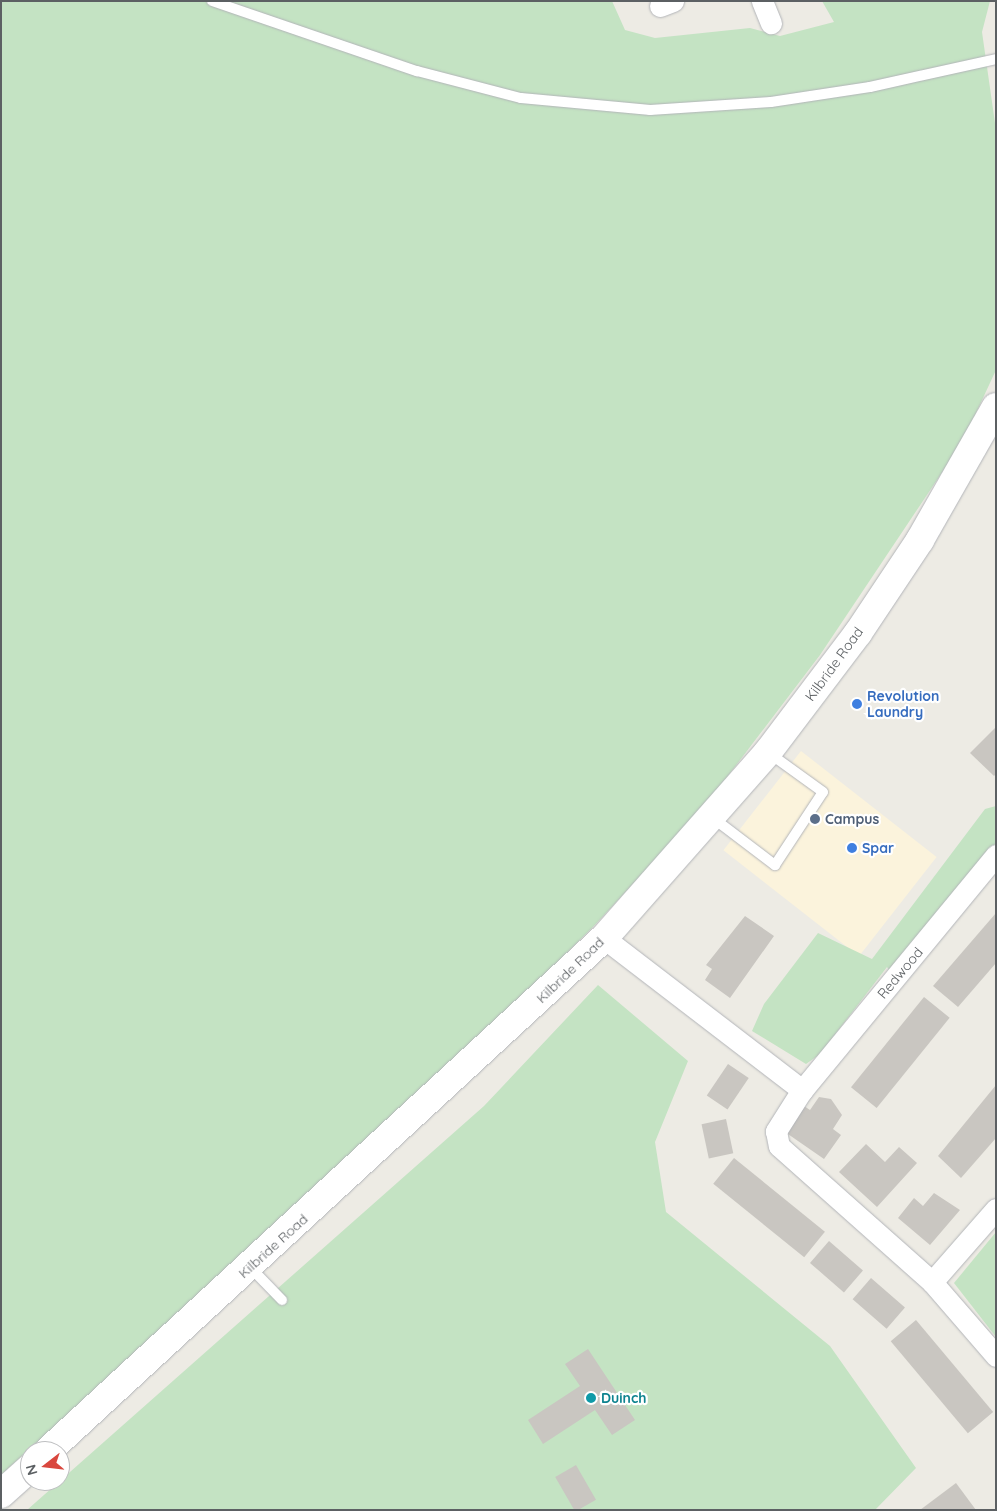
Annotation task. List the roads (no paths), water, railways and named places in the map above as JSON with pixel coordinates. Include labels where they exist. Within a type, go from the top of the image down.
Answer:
[{"type":"street","points":[[762,1],[771,23]]},
{"type":"street","name":"Kilbride Road","points":[[59,1441],[250,1268],[604,938],[713,818],[768,752],[858,633],[920,540],[996,407]]},
{"type":"street","name":"Redwood","points":[[996,855],[802,1090],[776,1132],[779,1146],[932,1282],[996,1356]]},
{"type":"street","points":[[604,938],[802,1090]]},
{"type":"street","points":[[932,1282],[996,1209]]},
{"type":"street","points":[[1,1494],[20,1477]]},
{"type":"lane","points":[[212,1],[417,71],[521,98],[650,110],[791,99],[870,87],[996,59]]},
{"type":"lane","points":[[713,818],[775,865],[823,792],[768,752]]},
{"type":"lane","points":[[250,1268],[282,1300]]},
{"type":"place","name":"Revolution Laundry","points":[[857,704]]},
{"type":"place","name":"Campus","points":[[815,819]]},
{"type":"place","name":"Spar","points":[[852,848]]},
{"type":"place","name":"Duinch","points":[[591,1398]]}]
